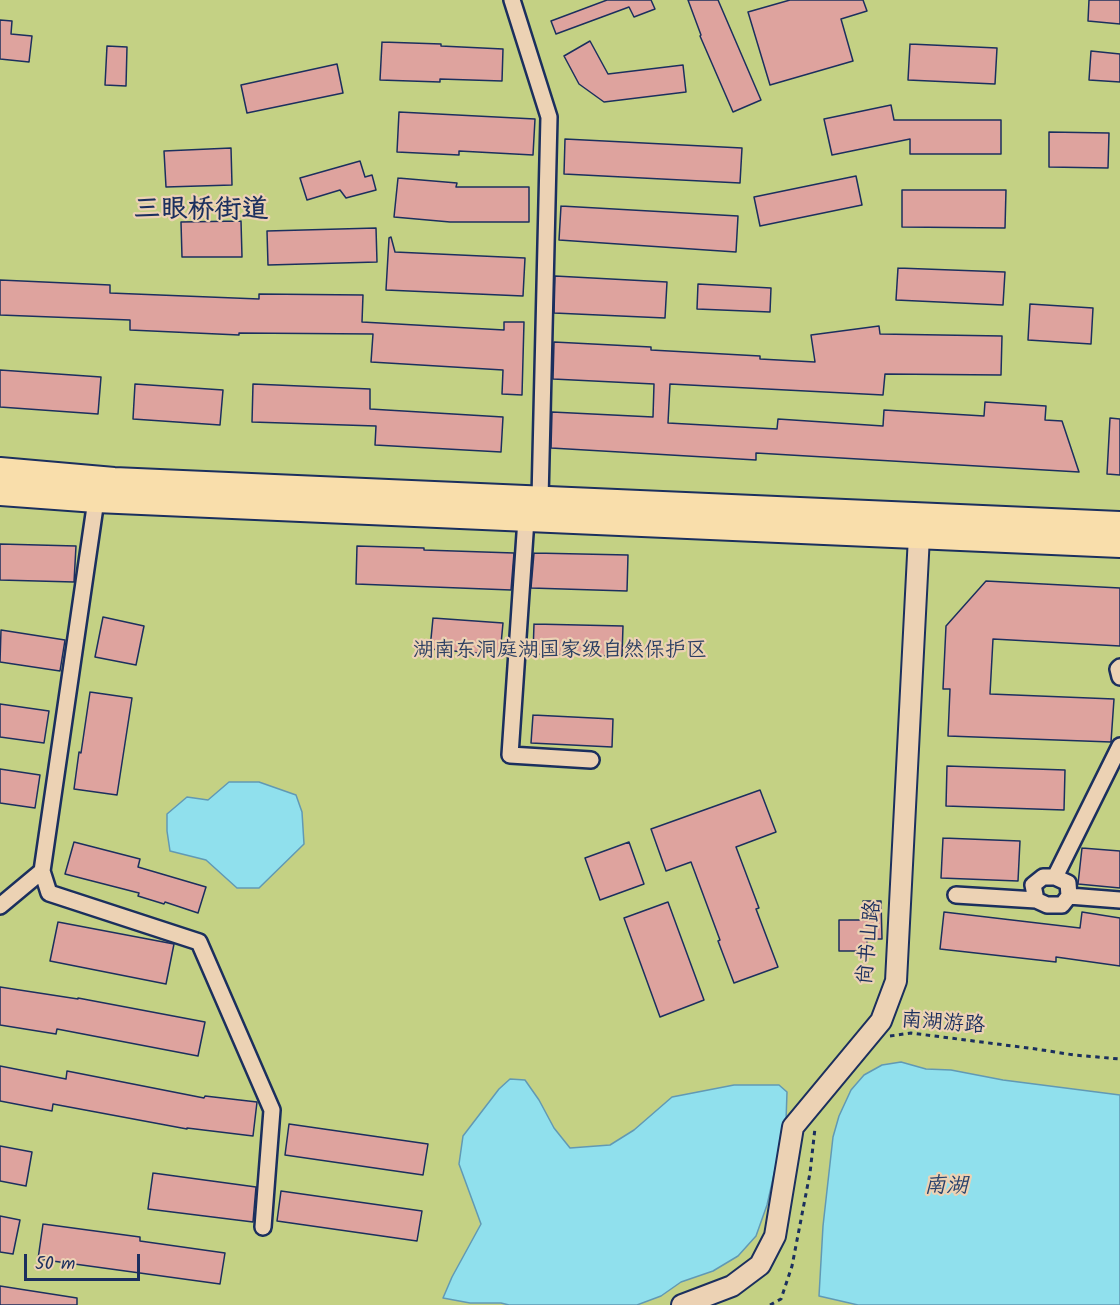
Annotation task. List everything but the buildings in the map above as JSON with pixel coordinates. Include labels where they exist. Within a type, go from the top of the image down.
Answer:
[{"type":"main road","points":[[0,470],[114,480],[1120,524]]},
{"type":"main road","points":[[0,493],[96,500],[1120,544]]},
{"type":"street","points":[[512,0],[549,117],[540,499]]},
{"type":"street","points":[[96,500],[42,872],[49,893],[199,942],[272,1110],[263,1227]]},
{"type":"street","points":[[526,519],[510,755],[591,760]]},
{"type":"street","name":"尚书山路","points":[[682,1305],[732,1286],[759,1265],[775,1236],[793,1127],[881,1021],[896,981],[919,536]]},
{"type":"street","points":[[1120,667],[1118,669],[1120,677]]},
{"type":"street","points":[[1056,877],[1120,746]]},
{"type":"street","points":[[0,906],[42,872]]},
{"type":"street","points":[[956,895],[1036,900],[1047,905],[1062,905],[1069,896],[1068,883],[1056,877],[1042,877],[1033,885],[1036,900]]},
{"type":"street","points":[[1069,896],[1120,900]]},
{"type":"path","name":"南湖游路","points":[[888,1037],[911,1033],[1120,1059]]},
{"type":"path","points":[[770,1305],[780,1299],[792,1266],[810,1173],[815,1125]]},
{"type":"green space","name":"湖南东洞庭湖国家级自然保护区","points":[[0,0],[1120,0],[1120,1305],[0,1305]]},
{"type":"water","points":[[229,782],[259,782],[296,795],[302,812],[304,844],[259,888],[237,888],[206,860],[170,851],[167,814],[187,797],[208,800]]},
{"type":"water","name":"南湖","points":[[901,1062],[926,1069],[951,1070],[1003,1080],[1120,1095],[1120,1305],[858,1305],[819,1296],[823,1226],[833,1137],[839,1116],[851,1090],[864,1075],[882,1065]]},
{"type":"water","points":[[510,1079],[525,1080],[554,1128],[570,1148],[610,1145],[634,1130],[672,1097],[734,1085],[779,1085],[787,1092],[786,1121],[767,1205],[756,1236],[738,1256],[713,1271],[681,1282],[661,1296],[637,1305],[509,1305],[470,1303],[443,1298],[481,1224],[459,1164],[463,1136],[499,1089]]},
{"type":"district","name":"三眼桥街道","points":[[201,212]]}]
